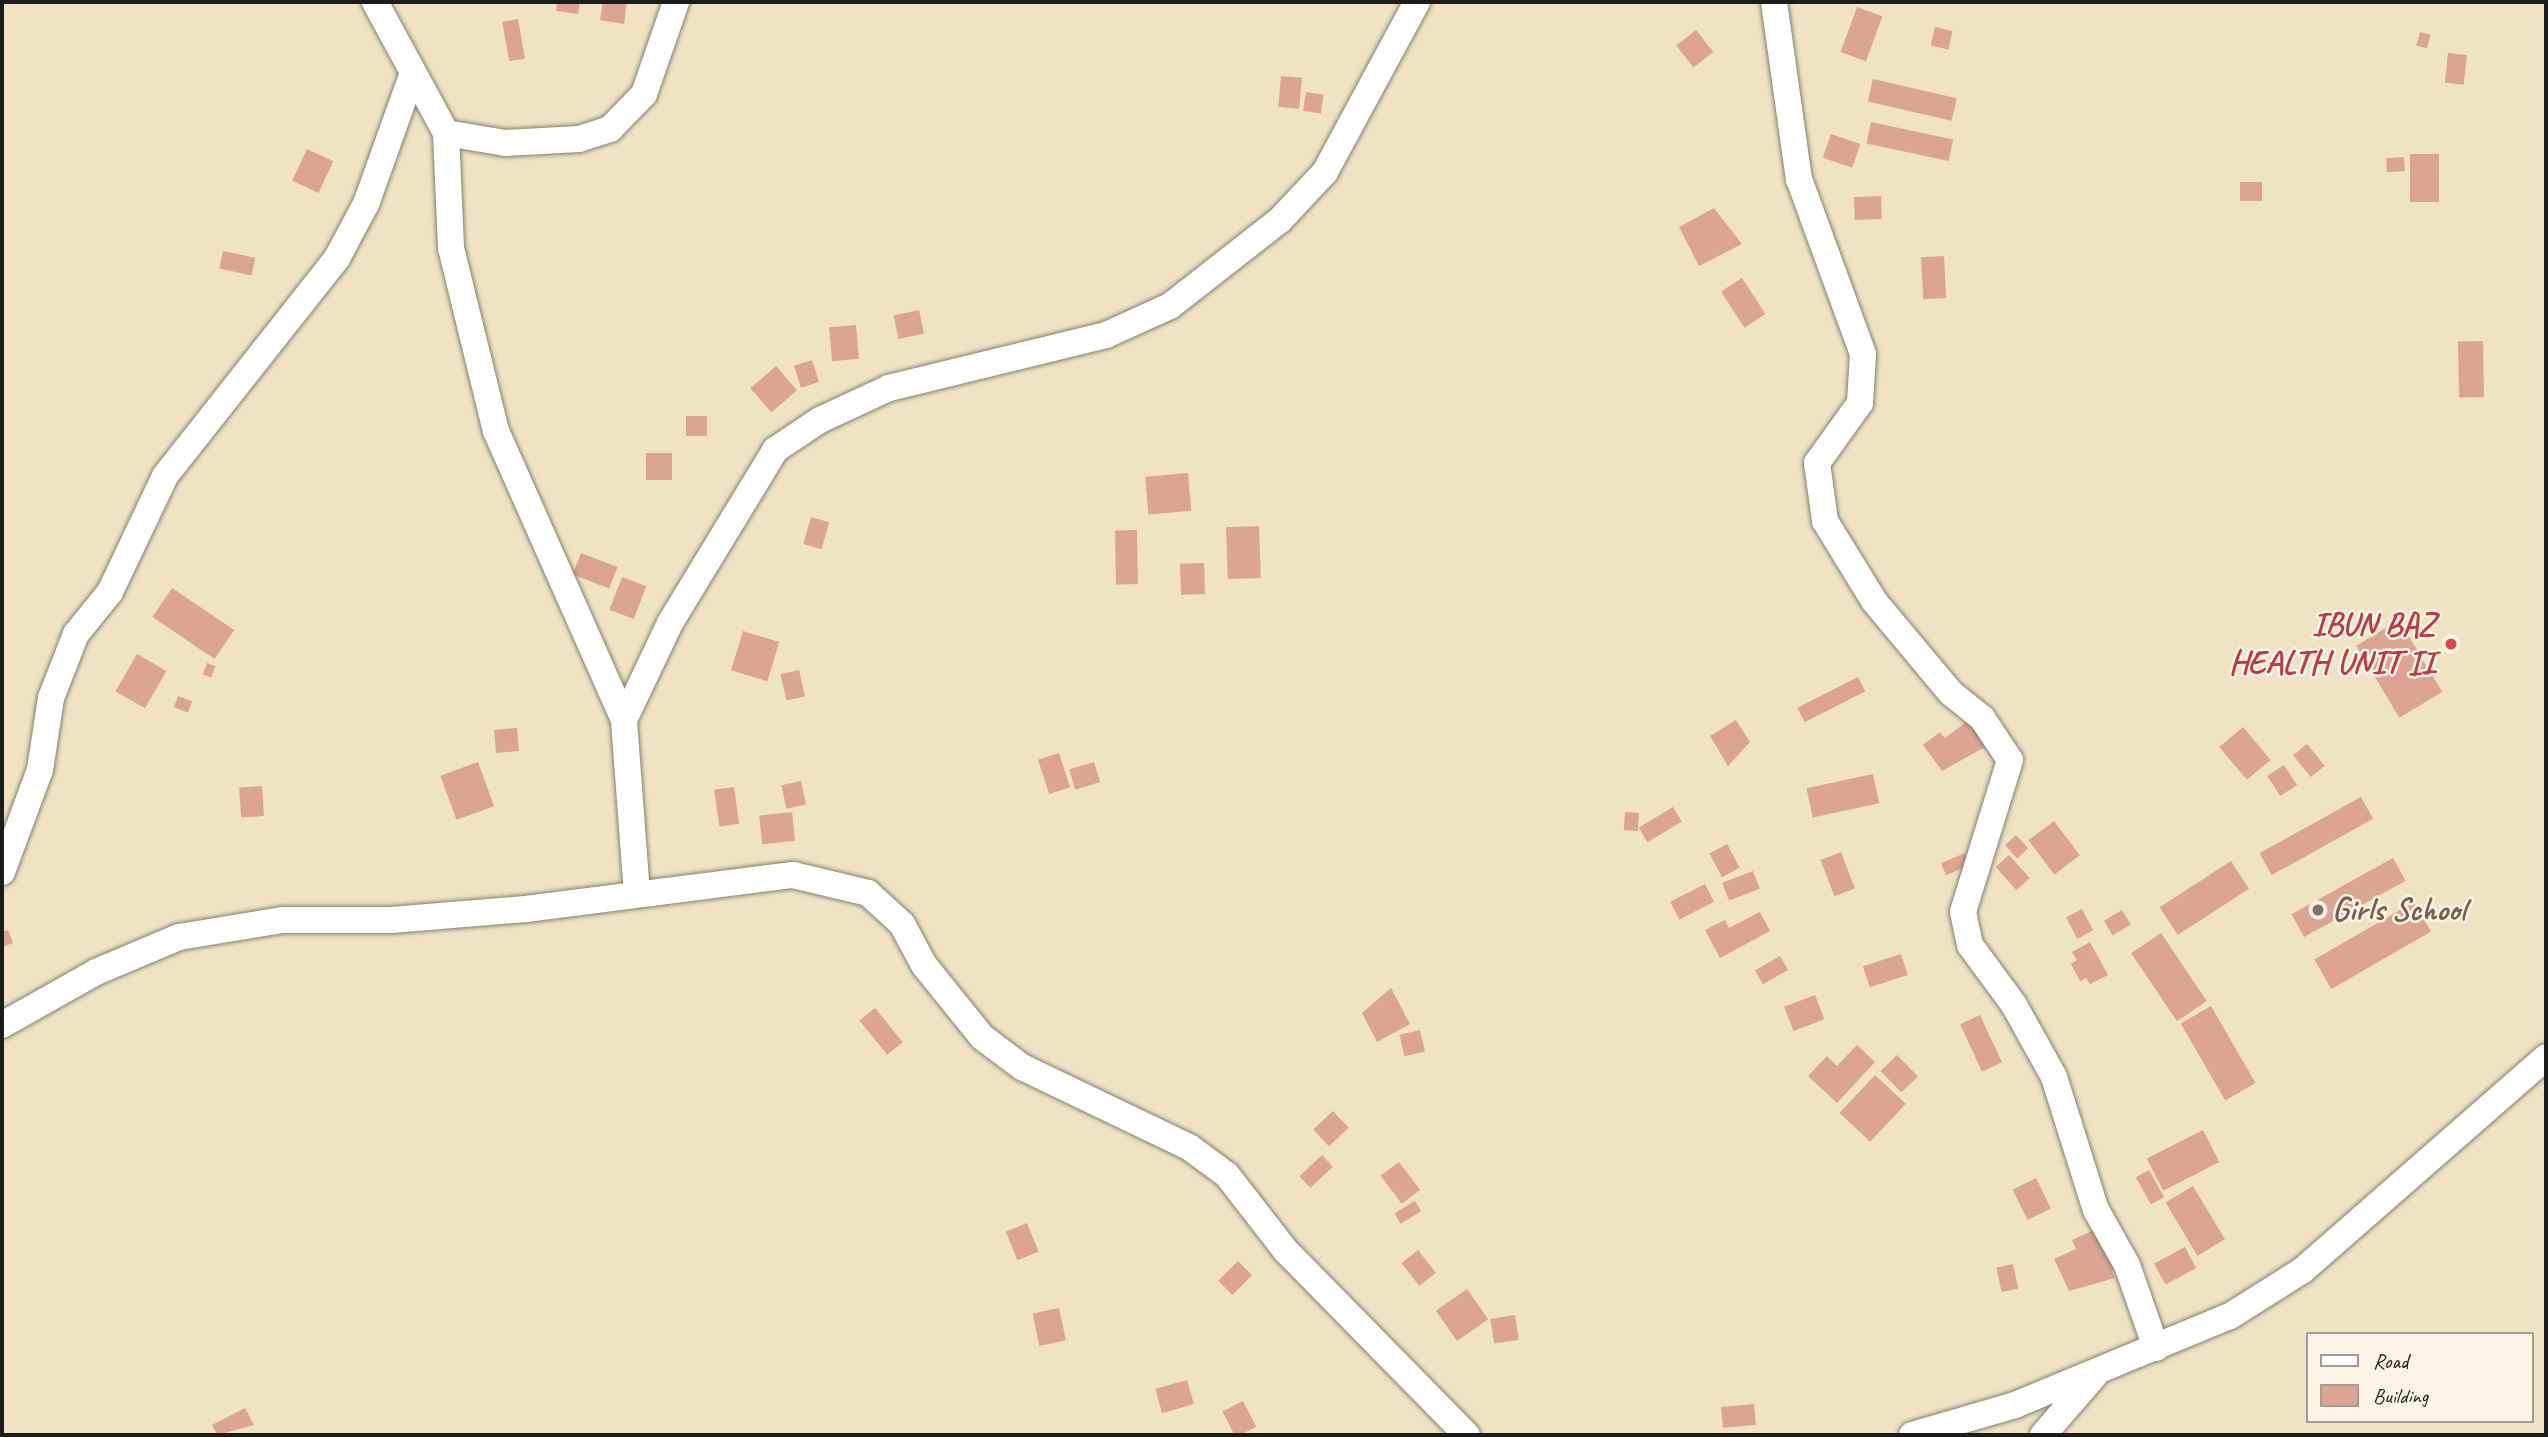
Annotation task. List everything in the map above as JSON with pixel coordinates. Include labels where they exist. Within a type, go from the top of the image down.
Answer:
[{"type":"street","points":[[375,2],[411,78],[446,133],[451,248],[496,430],[624,720],[637,894]]},
{"type":"street","points":[[446,133],[505,143],[579,139],[610,129],[644,94],[676,2]]},
{"type":"street","points":[[624,720],[670,623],[775,450],[820,420],[889,388],[1106,335],[1170,306],[1280,220],[1325,172],[1417,2]]},
{"type":"street","points":[[1774,2],[1798,178],[1863,354],[1860,403],[1817,463],[1825,521],[1874,601],[1951,693],[1982,718],[2010,760],[1962,912],[1970,945],[2014,1005],[2054,1077],[2096,1210],[2127,1265],[2156,1348]]},
{"type":"street","points":[[2,872],[40,770],[51,698],[76,634],[110,592],[165,476],[337,258],[366,204],[411,78]]},
{"type":"street","points":[[2,1025],[96,972],[179,937],[283,920],[391,920],[793,875],[868,893],[902,924],[924,965],[982,1037],[1022,1068],[1189,1147],[1227,1175],[1286,1251],[1467,1435]]},
{"type":"street","points":[[1912,1435],[2099,1371],[2230,1316],[2303,1270],[2546,1057]]},
{"type":"street","points":[[2043,1435],[2099,1371]]},
{"type":"building","points":[[557,2],[580,2],[578,14],[556,11]]},
{"type":"building","points":[[603,2],[627,2],[624,24],[600,20]]},
{"type":"building","points":[[1857,7],[1882,16],[1866,61],[1841,52]]},
{"type":"building","points":[[518,19],[525,58],[509,61],[502,22]]},
{"type":"building","points":[[1935,27],[1953,31],[1948,50],[1931,46]]},
{"type":"building","points":[[1696,30],[1713,52],[1694,67],[1676,45]]},
{"type":"building","points":[[2420,32],[2431,35],[2427,48],[2416,46]]},
{"type":"building","points":[[2448,53],[2467,55],[2464,85],[2445,83]]},
{"type":"building","points":[[1281,76],[1302,78],[1299,109],[1278,107]]},
{"type":"building","points":[[1873,79],[1957,98],[1952,121],[1868,101]]},
{"type":"building","points":[[1306,92],[1324,95],[1321,114],[1303,111]]},
{"type":"building","points":[[1871,122],[1953,139],[1949,161],[1866,144]]},
{"type":"building","points":[[1831,134],[1860,144],[1852,168],[1823,158]]},
{"type":"building","points":[[307,149],[333,161],[318,193],[292,181]]},
{"type":"building","points":[[2410,154],[2439,154],[2439,202],[2410,202]]},
{"type":"building","points":[[2404,157],[2405,171],[2387,172],[2386,158]]},
{"type":"building","points":[[2240,182],[2262,182],[2262,201],[2240,201]]},
{"type":"building","points":[[1881,196],[1882,219],[1855,220],[1854,197]]},
{"type":"building","points":[[1714,208],[1742,244],[1699,266],[1679,227]]},
{"type":"building","points":[[223,251],[255,258],[252,275],[219,269]]},
{"type":"building","points":[[1944,256],[1946,298],[1923,299],[1921,257]]},
{"type":"building","points":[[1742,278],[1765,314],[1744,328],[1721,292]]},
{"type":"building","points":[[919,310],[924,333],[899,339],[894,315]]},
{"type":"building","points":[[856,325],[859,359],[832,361],[829,327]]},
{"type":"building","points":[[2458,341],[2483,341],[2484,397],[2459,397]]},
{"type":"building","points":[[812,360],[819,382],[801,388],[794,366]]},
{"type":"building","points":[[776,366],[797,390],[771,412],[750,388]]},
{"type":"building","points":[[686,416],[707,416],[707,436],[686,436]]},
{"type":"building","points":[[646,453],[672,453],[672,480],[646,480]]},
{"type":"building","points":[[1188,473],[1191,511],[1148,515],[1145,477]]},
{"type":"building","points":[[811,517],[829,522],[822,549],[803,544]]},
{"type":"building","points":[[1259,526],[1261,578],[1228,579],[1226,527]]},
{"type":"building","points":[[1115,530],[1137,530],[1138,584],[1116,584]]},
{"type":"building","points":[[581,553],[617,567],[609,588],[573,574]]},
{"type":"building","points":[[1204,563],[1205,594],[1181,595],[1180,564]]},
{"type":"building","points":[[622,577],[646,586],[634,619],[609,610]]},
{"type":"building","points":[[172,588],[234,630],[215,659],[152,617]]},
{"type":"building","points":[[2399,620],[2442,692],[2399,718],[2356,646]]},
{"type":"building","points":[[743,631],[779,642],[767,681],[731,670]]},
{"type":"building","points":[[137,654],[166,671],[145,708],[116,691]]},
{"type":"building","points":[[207,663],[215,666],[211,677],[203,674]]},
{"type":"building","points":[[799,670],[805,696],[787,701],[780,674]]},
{"type":"building","points":[[1858,677],[1865,691],[1805,722],[1797,708]]},
{"type":"building","points":[[178,696],[192,701],[188,712],[174,707]]},
{"type":"building","points":[[1974,716],[1994,742],[1942,771],[1923,745],[1940,732],[1945,738]]},
{"type":"building","points":[[1736,720],[1750,742],[1728,766],[1710,736]]},
{"type":"building","points":[[2243,727],[2271,760],[2247,780],[2219,747]]},
{"type":"building","points":[[517,728],[519,751],[496,753],[494,730]]},
{"type":"building","points":[[2307,744],[2325,766],[2311,777],[2293,755]]},
{"type":"building","points":[[1059,753],[1070,787],[1049,794],[1038,760]]},
{"type":"building","points":[[478,762],[494,806],[456,820],[440,776]]},
{"type":"building","points":[[1094,762],[1100,782],[1075,790],[1069,770]]},
{"type":"building","points":[[2284,765],[2297,785],[2280,796],[2267,776]]},
{"type":"building","points":[[1873,774],[1879,803],[1813,817],[1806,788]]},
{"type":"building","points":[[801,781],[806,804],[786,809],[781,785]]},
{"type":"building","points":[[262,786],[264,816],[241,818],[239,788]]},
{"type":"building","points":[[734,787],[739,824],[719,826],[714,790]]},
{"type":"building","points":[[2361,797],[2373,819],[2272,875],[2260,853]]},
{"type":"building","points":[[1673,807],[1682,822],[1647,842],[1639,828]]},
{"type":"building","points":[[792,812],[795,841],[762,844],[759,815]]},
{"type":"building","points":[[1625,812],[1639,813],[1638,831],[1624,830]]},
{"type":"building","points":[[2054,821],[2080,855],[2054,875],[2028,840]]},
{"type":"building","points":[[2016,835],[2028,848],[2017,858],[2005,845]]},
{"type":"building","points":[[1727,844],[1740,868],[1722,877],[1709,853]]},
{"type":"building","points":[[1841,852],[1855,888],[1834,896],[1820,860]]},
{"type":"building","points":[[1965,853],[1970,865],[1946,875],[1941,863]]},
{"type":"building","points":[[2009,855],[2030,878],[2016,890],[1996,867]]},
{"type":"building","points":[[2393,858],[2406,881],[2304,937],[2292,914]]},
{"type":"building","points":[[2231,861],[2249,889],[2178,935],[2160,907]]},
{"type":"building","points":[[1753,871],[1760,889],[1729,901],[1722,883]]},
{"type":"building","points":[[1705,884],[1714,902],[1679,920],[1670,902]]},
{"type":"building","points":[[2414,902],[2431,931],[2331,989],[2314,960]]},
{"type":"building","points":[[2082,909],[2093,930],[2077,939],[2066,917]]},
{"type":"building","points":[[2122,910],[2131,925],[2113,935],[2104,921]]},
{"type":"building","points":[[1760,912],[1770,931],[1720,958],[1705,930],[1725,920],[1729,928]]},
{"type":"building","points":[[8,930],[13,943],[2,947],[2,932]]},
{"type":"building","points":[[2161,933],[2207,1001],[2177,1021],[2131,953]]},
{"type":"building","points":[[2090,942],[2108,975],[2090,984],[2086,978],[2080,981],[2071,964],[2077,960],[2072,952]]},
{"type":"building","points":[[1901,954],[1908,975],[1870,987],[1863,966]]},
{"type":"building","points":[[1780,956],[1788,970],[1763,984],[1755,970]]},
{"type":"building","points":[[1391,988],[1410,1024],[1377,1042],[1362,1013]]},
{"type":"building","points":[[1815,995],[1824,1019],[1794,1031],[1784,1007]]},
{"type":"building","points":[[2211,1006],[2256,1083],[2225,1101],[2181,1024]]},
{"type":"building","points":[[875,1008],[903,1042],[887,1055],[859,1021]]},
{"type":"building","points":[[1980,1015],[2002,1062],[1982,1071],[1960,1024]]},
{"type":"building","points":[[1420,1030],[1425,1051],[1404,1056],[1400,1035]]},
{"type":"building","points":[[1857,1045],[1875,1062],[1837,1103],[1808,1076],[1827,1056],[1837,1066]]},
{"type":"building","points":[[1897,1055],[1918,1077],[1901,1093],[1880,1071]]},
{"type":"building","points":[[1875,1075],[1906,1104],[1870,1142],[1840,1113]]},
{"type":"building","points":[[1333,1111],[1349,1128],[1329,1146],[1313,1129]]},
{"type":"building","points":[[2203,1130],[2219,1162],[2163,1191],[2147,1159]]},
{"type":"building","points":[[1322,1155],[1333,1167],[1310,1188],[1299,1176]]},
{"type":"building","points":[[1399,1162],[1420,1190],[1402,1204],[1381,1176]]},
{"type":"building","points":[[2149,1170],[2164,1197],[2151,1204],[2136,1177]]},
{"type":"building","points":[[2036,1178],[2051,1209],[2028,1220],[2013,1189]]},
{"type":"building","points":[[2193,1186],[2225,1239],[2198,1256],[2166,1202]]},
{"type":"building","points":[[1415,1201],[1421,1211],[1401,1224],[1394,1213]]},
{"type":"building","points":[[1027,1223],[1039,1252],[1017,1260],[1006,1232]]},
{"type":"building","points":[[2101,1227],[2120,1267],[2112,1271],[2115,1278],[2069,1291],[2054,1259],[2076,1249],[2072,1240]]},
{"type":"building","points":[[2185,1247],[2196,1268],[2165,1285],[2154,1263]]},
{"type":"building","points":[[1418,1250],[1436,1273],[1419,1286],[1401,1263]]},
{"type":"building","points":[[1238,1261],[1252,1275],[1232,1295],[1218,1281]]},
{"type":"building","points":[[2013,1264],[2018,1288],[2002,1292],[1996,1268]]},
{"type":"building","points":[[1467,1289],[1488,1319],[1457,1341],[1436,1311]]},
{"type":"building","points":[[1059,1308],[1066,1340],[1039,1346],[1033,1314]]},
{"type":"building","points":[[1515,1315],[1519,1340],[1494,1344],[1490,1319]]},
{"type":"building","points":[[1187,1380],[1194,1404],[1162,1413],[1155,1389]]},
{"type":"building","points":[[1243,1401],[1256,1427],[1235,1435],[1223,1411]]},
{"type":"building","points":[[1754,1404],[1756,1425],[1723,1428],[1721,1407]]},
{"type":"building","points":[[245,1408],[254,1425],[217,1435],[212,1425]]},
{"type":"place","name":"IBUN BAZ HEALTH UNIT II","points":[[2451,644]]},
{"type":"place","name":"Girls School","points":[[2318,910]]}]
